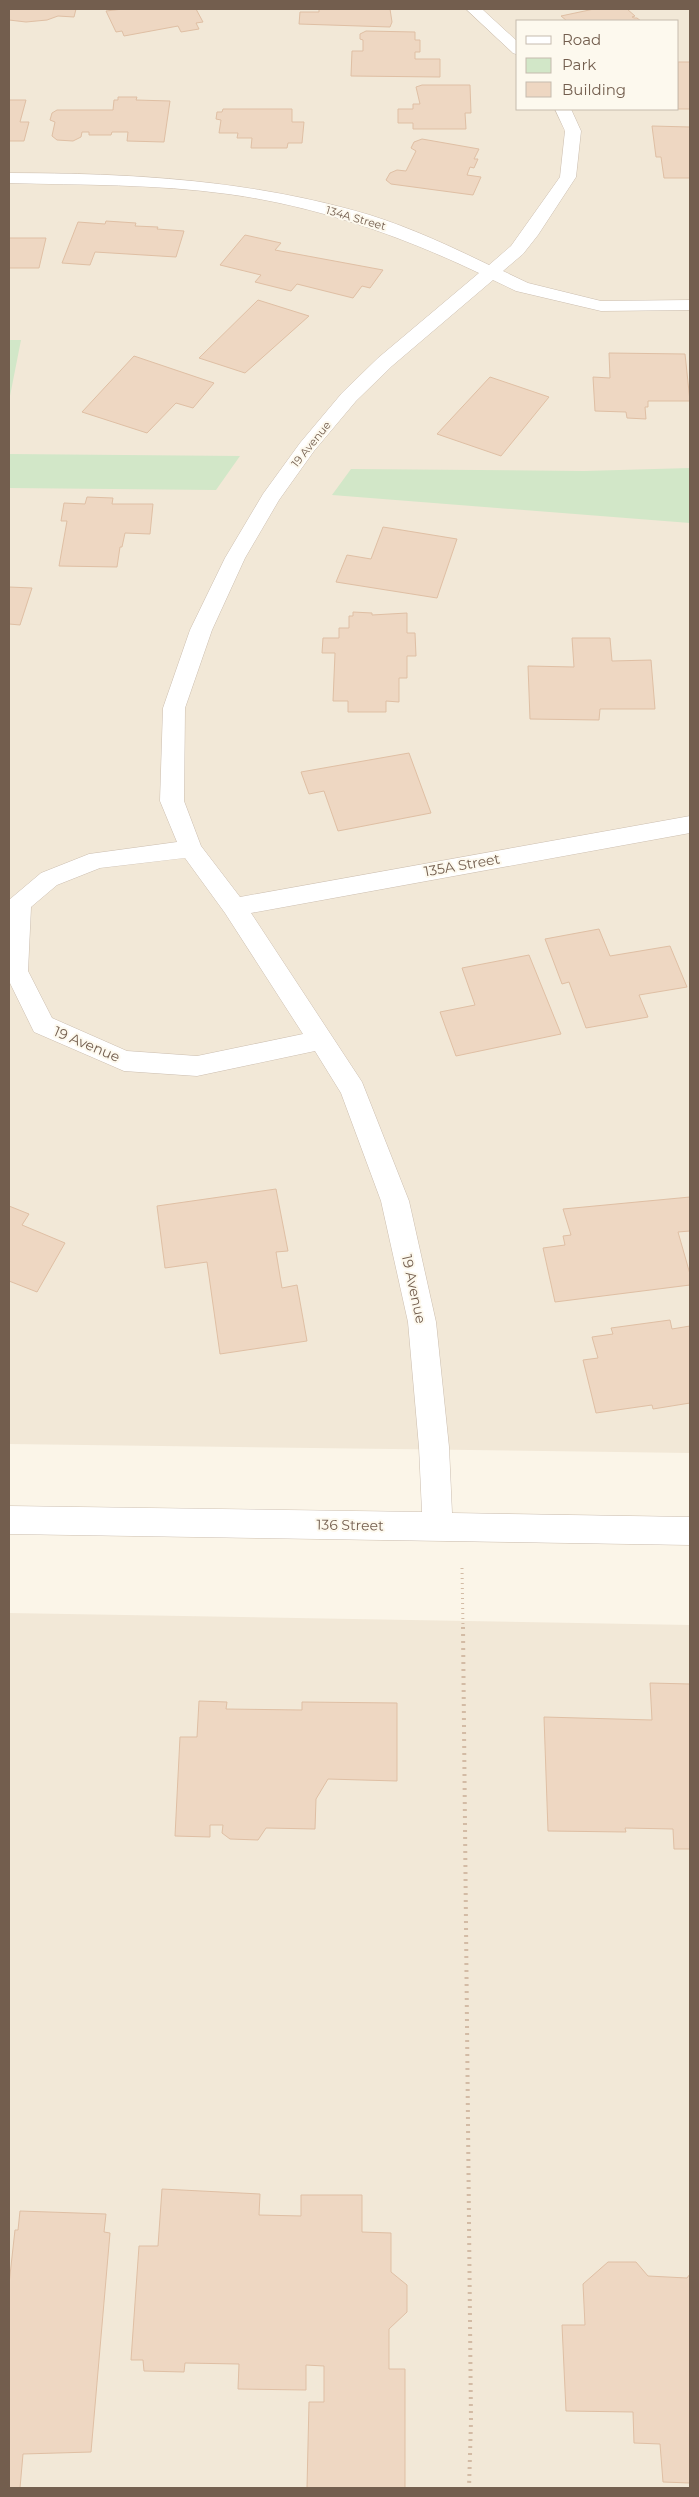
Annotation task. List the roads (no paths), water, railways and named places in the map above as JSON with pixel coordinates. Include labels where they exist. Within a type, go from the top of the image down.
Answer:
[{"type":"street","points":[[473,9],[516,48]]},
{"type":"street","name":"19 Avenue","points":[[438,1527],[434,1447],[422,1322],[395,1201],[353,1089],[234,906],[191,849],[172,801],[174,708],[201,630],[235,558],[270,498],[307,447],[385,362],[425,326],[517,250],[568,177],[573,131],[564,110]]},
{"type":"street","name":"134A Street","points":[[9,178],[150,181],[229,189],[298,202],[364,219],[428,242],[490,274],[522,287],[601,306],[690,305]]},
{"type":"street","name":"135A Street","points":[[234,906],[690,824]]},
{"type":"street","name":"19 Avenue","points":[[191,849],[97,860],[49,879],[19,903],[16,971],[43,1025],[124,1061],[198,1066],[321,1040]]},
{"type":"street","name":"136 Street","points":[[9,1520],[690,1531]]}]
